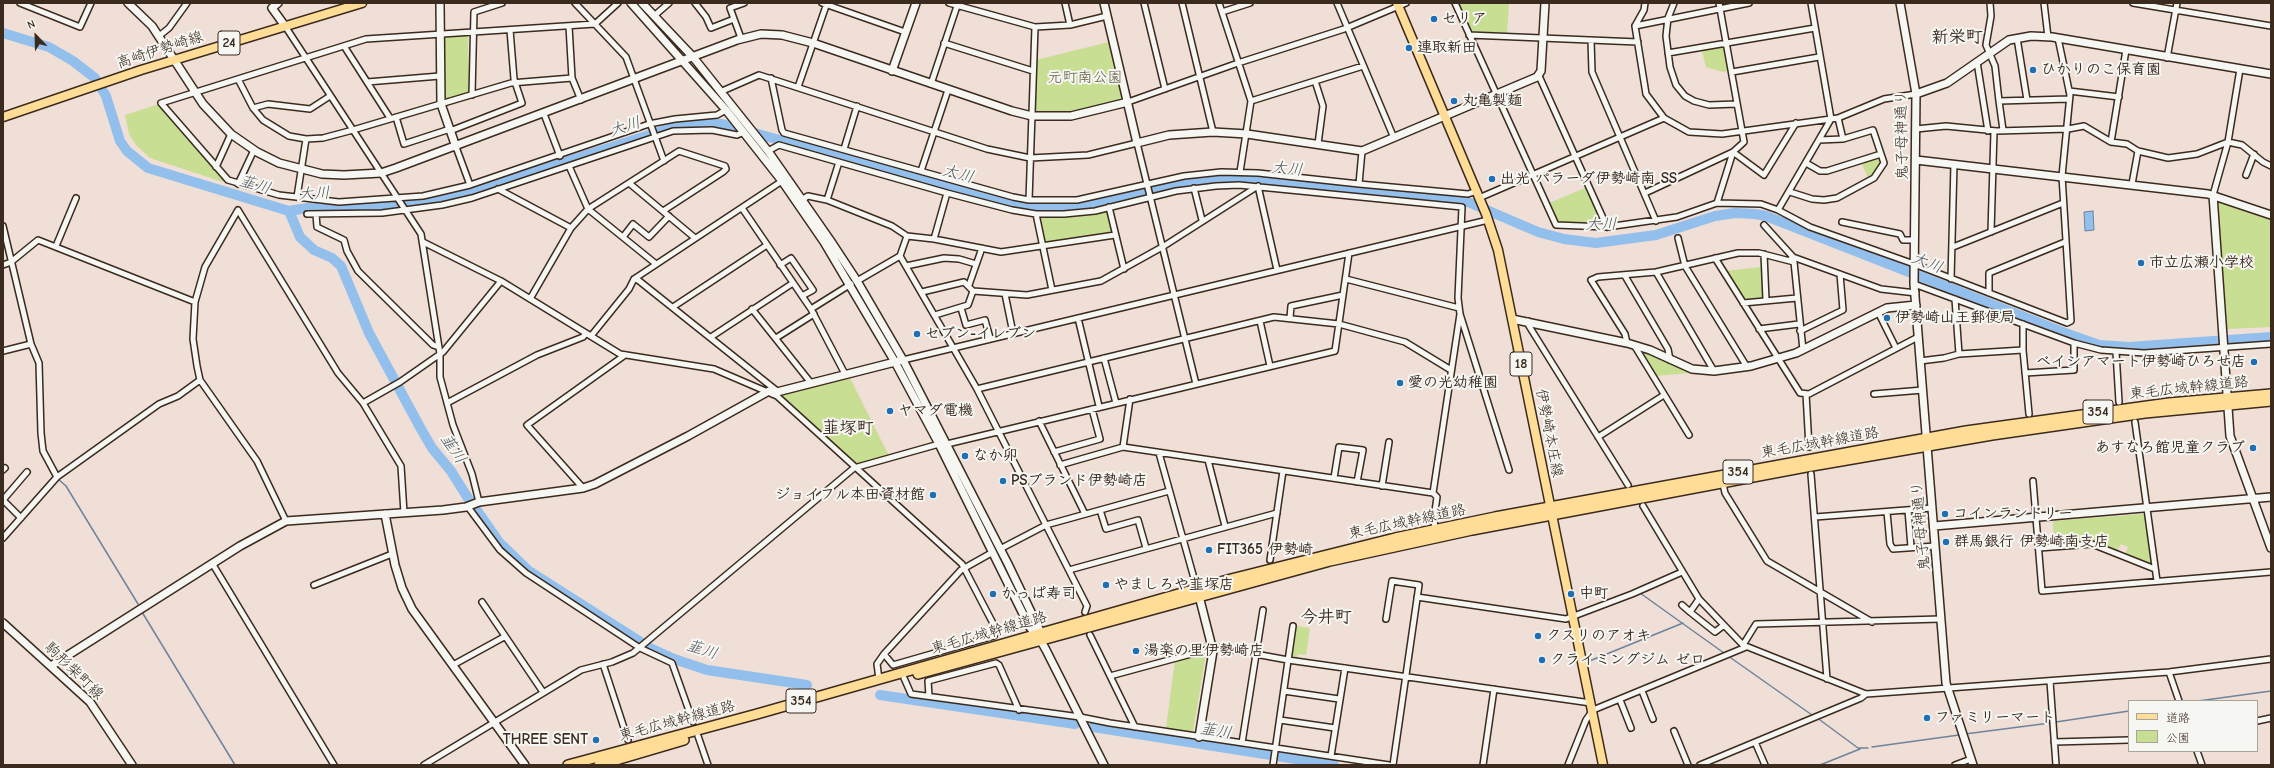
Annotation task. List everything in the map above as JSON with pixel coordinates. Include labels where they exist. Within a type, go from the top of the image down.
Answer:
[{"type":"highway","name":"東毛広域幹線道路","points":[[568,765],[1198,593],[1270,568],[1435,534],[2080,414],[2227,401],[2271,394]]},
{"type":"highway","name":"東毛広域幹線道路","points":[[2227,401],[2271,401]]},
{"type":"highway","name":"東毛広域幹線道路","points":[[1551,512],[1723,484],[1927,442]]},
{"type":"highway","name":"東毛広域幹線道路","points":[[599,765],[904,678],[1039,636]]},
{"type":"main road","name":"高崎伊勢崎線","points":[[3,117],[174,60],[362,3]]},
{"type":"main road","name":"伊勢崎本庄線","points":[[1400,4],[1479,196],[1498,250],[1603,765]]},
{"type":"street","points":[[20,3],[80,27],[91,3]]},
{"type":"street","points":[[128,3],[146,19],[159,36],[194,92],[217,121],[231,134],[254,150],[279,163],[302,170],[344,175],[381,173],[456,147],[741,38],[775,34],[813,43],[948,90],[1032,116],[1071,116],[1128,102],[1238,62],[1348,28],[1400,4]]},
{"type":"street","points":[[159,36],[169,28],[186,3]]},
{"type":"street","points":[[440,3],[440,104],[470,186]]},
{"type":"street","points":[[472,95],[474,12],[502,3]]},
{"type":"street","points":[[575,3],[626,57],[664,161]]},
{"type":"street","points":[[618,3],[595,24],[366,39],[162,103],[228,180],[279,195],[339,202],[423,196],[470,186],[650,126],[675,119],[717,115],[726,110]]},
{"type":"street","points":[[631,3],[726,110],[782,181],[854,283],[895,362],[943,444]]},
{"type":"street","points":[[642,3],[693,57],[768,151],[802,199],[903,360],[943,444],[1104,765]]},
{"type":"street","points":[[654,16],[669,3]]},
{"type":"street","points":[[695,3],[706,17],[711,28],[734,19]]},
{"type":"street","points":[[741,38],[730,8],[744,3]]},
{"type":"street","points":[[892,71],[916,3]]},
{"type":"street","points":[[949,3],[958,4],[1035,28],[1070,25],[1107,16]]},
{"type":"street","points":[[1065,3],[1070,25]]},
{"type":"street","points":[[1104,3],[1152,196],[1196,384]]},
{"type":"street","points":[[1144,3],[1165,89]]},
{"type":"street","points":[[1182,3],[1213,132]]},
{"type":"street","points":[[1219,3],[1251,102],[1240,172]]},
{"type":"street","points":[[1222,12],[1250,3]]},
{"type":"street","points":[[1337,3],[1394,138]]},
{"type":"street","points":[[1455,3],[1532,176],[1556,225],[1607,227],[1676,218],[1717,203],[1761,204],[1778,210],[1810,227],[2070,323],[2072,320],[2062,176],[2068,129],[2069,91],[2058,38]]},
{"type":"street","points":[[1545,3],[1544,38],[1541,72],[1539,76],[1607,227]]},
{"type":"street","points":[[1645,3],[1644,10],[1635,26],[1646,94],[1664,118],[1683,130],[1697,134],[1722,134],[1741,130],[1838,118],[1884,99],[1916,94],[1947,83],[1990,52],[2009,40],[2017,38],[2058,38],[2167,58],[2240,68],[2271,74]]},
{"type":"street","points":[[1674,3],[1668,18],[1666,36],[1668,53],[1676,85],[1685,96],[1694,101],[1709,105],[1737,104]]},
{"type":"street","points":[[1635,26],[1719,5],[1749,3]]},
{"type":"street","points":[[1778,210],[1790,192],[1831,119],[1811,3]]},
{"type":"street","name":"鬼子母神通り","points":[[1900,3],[1916,94],[1914,283],[1947,689],[1972,762]]},
{"type":"street","points":[[1990,3],[1991,16],[1986,45],[1995,66],[2003,130]]},
{"type":"street","points":[[2044,3],[2048,37]]},
{"type":"street","points":[[2133,3],[2271,26]]},
{"type":"street","points":[[2167,58],[2177,3]]},
{"type":"street","points":[[798,87],[825,4],[905,32]]},
{"type":"street","points":[[931,84],[958,4]]},
{"type":"street","points":[[273,5],[330,96],[417,228],[423,242],[440,354],[440,377],[479,502]]},
{"type":"street","points":[[1645,194],[1733,152],[1744,142],[1719,5]]},
{"type":"street","points":[[569,26],[572,78],[581,100]]},
{"type":"street","points":[[1029,200],[1035,28]]},
{"type":"street","points":[[1668,53],[1815,28]]},
{"type":"street","points":[[396,117],[404,144],[450,130],[522,103],[515,83],[510,30]]},
{"type":"street","points":[[1469,35],[1638,42]]},
{"type":"street","points":[[2017,38],[2027,100]]},
{"type":"street","points":[[1591,40],[1592,72],[1656,220]]},
{"type":"street","points":[[944,43],[1033,71]]},
{"type":"street","points":[[344,46],[390,118]]},
{"type":"street","points":[[2111,142],[2126,50]]},
{"type":"street","points":[[1732,72],[1819,56]]},
{"type":"street","points":[[1977,62],[1988,131]]},
{"type":"street","points":[[1251,102],[1363,66]]},
{"type":"street","points":[[2240,68],[2228,142],[2214,195],[2222,333],[2230,436],[2271,548]]},
{"type":"street","points":[[720,92],[759,75],[988,150],[1030,158],[1088,155],[1169,135],[1213,132],[1247,134],[1362,152],[1539,76]]},
{"type":"street","points":[[367,82],[440,76]]},
{"type":"street","points":[[238,79],[262,120],[274,129],[289,136],[306,139],[323,138],[353,130],[390,118],[515,83],[572,78]]},
{"type":"street","points":[[771,78],[782,130],[921,171],[1029,200],[1077,200],[1195,174],[1240,172],[1479,196],[1532,176],[1664,118]]},
{"type":"street","points":[[1315,81],[1323,106],[1318,144]]},
{"type":"street","points":[[921,171],[948,90]]},
{"type":"street","points":[[2069,91],[2119,97]]},
{"type":"street","points":[[254,108],[268,104],[310,109],[330,96]]},
{"type":"street","points":[[1999,101],[2069,99]]},
{"type":"street","points":[[844,149],[857,106]]},
{"type":"street","points":[[544,114],[560,156]]},
{"type":"street","points":[[1838,118],[1843,139]]},
{"type":"street","points":[[1733,152],[1764,175],[1796,123]]},
{"type":"street","points":[[1916,129],[1946,126],[1994,131],[2068,129],[2084,126],[2111,142],[2127,144],[2138,151],[2168,158],[2197,154],[2228,142],[2242,145],[2271,166]]},
{"type":"street","points":[[306,214],[405,210],[458,201],[569,166],[654,136],[673,132],[717,130],[737,135],[745,134]]},
{"type":"street","points":[[1790,192],[1812,199],[1824,200],[1837,198],[1874,178],[1884,163],[1873,130],[1843,139],[1819,140]]},
{"type":"street","points":[[1991,232],[1994,131]]},
{"type":"street","points":[[216,167],[231,134]]},
{"type":"street","points":[[297,197],[306,139]]},
{"type":"street","points":[[768,151],[779,145],[947,193],[1012,210],[1036,214],[1078,213],[1194,188],[1231,185],[1258,186],[1462,207],[1458,298],[1460,314],[1509,470]]},
{"type":"street","points":[[238,184],[254,150]]},
{"type":"street","points":[[530,299],[571,228],[588,210],[664,161],[683,151],[722,164],[726,169],[663,211]]},
{"type":"street","points":[[2132,184],[2138,151]]},
{"type":"street","points":[[1359,184],[1362,152]]},
{"type":"street","points":[[1717,203],[1733,152]]},
{"type":"street","points":[[1806,163],[1820,171],[1828,171],[1881,154]]},
{"type":"street","points":[[2246,175],[2254,154]]},
{"type":"street","points":[[1916,160],[2132,184],[2214,195],[2271,215]]},
{"type":"street","points":[[827,200],[838,162]]},
{"type":"street","points":[[1951,279],[1954,164]]},
{"type":"street","points":[[569,166],[588,210],[656,264]]},
{"type":"street","points":[[447,403],[537,355],[588,335],[629,289],[634,278],[782,181]]},
{"type":"street","points":[[629,183],[695,238]]},
{"type":"street","points":[[922,292],[964,282],[973,291],[1027,295],[1101,281],[1164,246],[1202,220],[1258,186]]},
{"type":"street","points":[[1258,186],[1277,270]]},
{"type":"street","points":[[1194,188],[1202,220]]},
{"type":"street","points":[[498,189],[571,228]]},
{"type":"street","points":[[934,239],[947,193]]},
{"type":"street","points":[[802,199],[808,196],[827,200],[892,226],[906,236],[934,239],[1007,252],[1115,235]]},
{"type":"street","points":[[56,246],[76,198]]},
{"type":"street","points":[[1953,248],[2063,203]]},
{"type":"street","points":[[1109,207],[1124,269]]},
{"type":"street","points":[[742,208],[811,309],[845,374]]},
{"type":"street","points":[[286,521],[255,458],[200,380],[194,344],[195,302],[206,267],[238,210],[338,373],[364,403],[401,466],[404,513]]},
{"type":"street","points":[[316,214],[317,227],[344,240],[345,248],[358,271],[433,345],[439,347]]},
{"type":"street","points":[[1036,214],[1052,290]]},
{"type":"street","points":[[623,238],[633,224],[649,238],[669,216]]},
{"type":"street","points":[[51,666],[58,660],[212,563],[286,521],[468,507],[479,502],[583,488],[595,484],[773,392],[990,338],[1461,226],[1487,217]]},
{"type":"street","points":[[1842,222],[1900,234],[1903,240],[1914,240]]},
{"type":"street","points":[[1764,225],[1794,262],[1802,350]]},
{"type":"street","points":[[3,226],[31,344],[39,363],[42,445],[45,456],[57,477]]},
{"type":"street","points":[[811,309],[900,256],[906,236]]},
{"type":"street","points":[[1678,238],[1685,266],[1747,367]]},
{"type":"street","points":[[3,265],[11,262],[38,240],[195,302]]},
{"type":"street","points":[[423,242],[501,281],[588,335],[625,355],[714,368],[773,392]]},
{"type":"street","points":[[1989,294],[1989,273],[2066,242]]},
{"type":"street","points":[[673,307],[767,245]]},
{"type":"street","points":[[968,285],[982,248]]},
{"type":"street","points":[[424,765],[581,670],[627,656],[641,647],[854,468],[943,444],[1092,409],[1099,406],[1336,351],[1349,253]]},
{"type":"street","points":[[1689,435],[1591,280],[1598,277],[1625,276],[1656,272],[1738,253],[1764,254],[1792,258],[1881,289],[1916,293]]},
{"type":"street","points":[[1764,254],[1766,300]]},
{"type":"street","points":[[900,256],[935,314],[977,389],[1087,606],[1085,612]]},
{"type":"street","points":[[780,265],[792,258],[813,290],[802,296]]},
{"type":"street","points":[[906,266],[944,258],[959,259],[976,264]]},
{"type":"street","points":[[1715,258],[1798,391],[1806,394],[1918,337]]},
{"type":"street","points":[[1656,272],[1714,371]]},
{"type":"street","points":[[1800,331],[1843,310],[1840,274]]},
{"type":"street","points":[[1625,276],[1668,349],[1670,360]]},
{"type":"street","points":[[634,278],[711,337],[964,567],[997,631],[996,635],[894,665],[884,654]]},
{"type":"street","points":[[1346,279],[1459,308]]},
{"type":"street","points":[[364,403],[394,386],[440,354],[501,281]]},
{"type":"street","points":[[711,337],[793,282]]},
{"type":"street","points":[[1914,283],[2074,343],[2116,352],[2144,353],[2271,344]]},
{"type":"street","points":[[935,314],[968,305],[973,291]]},
{"type":"street","points":[[1005,294],[1013,333]]},
{"type":"street","points":[[1290,318],[1291,306],[1343,295]]},
{"type":"street","points":[[1743,303],[1797,298]]},
{"type":"street","points":[[1955,299],[1959,354]]},
{"type":"street","points":[[1512,319],[1528,321],[1631,344],[1692,369],[1714,371],[1747,367],[1778,358],[1802,350],[1891,306],[1916,305]]},
{"type":"street","points":[[961,308],[966,325],[985,320],[990,338]]},
{"type":"street","points":[[752,309],[811,382]]},
{"type":"street","points":[[1878,312],[1896,348]]},
{"type":"street","points":[[776,338],[814,314]]},
{"type":"street","points":[[1433,493],[1460,314]]},
{"type":"street","points":[[977,389],[1185,340],[1274,317],[1339,324],[1409,343],[1451,370]]},
{"type":"street","points":[[1078,318],[1099,406]]},
{"type":"street","points":[[1260,321],[1270,366]]},
{"type":"street","points":[[1528,321],[1628,485]]},
{"type":"street","points":[[1759,328],[1799,324]]},
{"type":"street","points":[[2023,324],[2023,350],[2029,414]]},
{"type":"street","points":[[2025,374],[2074,370],[2074,343]]},
{"type":"street","points":[[3,351],[31,344]]},
{"type":"street","points":[[1920,361],[1944,358],[1959,354],[2023,350]]},
{"type":"street","points":[[2116,352],[2118,402]]},
{"type":"street","points":[[583,488],[527,425],[625,355]]},
{"type":"street","points":[[1104,358],[1116,403]]},
{"type":"street","points":[[3,538],[57,477],[156,406],[178,396],[200,380]]},
{"type":"street","points":[[1874,394],[1923,390]]},
{"type":"street","points":[[1806,394],[1810,446]]},
{"type":"street","points":[[1598,437],[1664,395]]},
{"type":"street","points":[[1123,447],[1130,399]]},
{"type":"street","points":[[1054,452],[1100,439],[1092,409]]},
{"type":"street","points":[[1039,421],[1085,514]]},
{"type":"street","points":[[2135,422],[2157,581]]},
{"type":"street","points":[[1382,486],[1389,442]]},
{"type":"street","points":[[1060,465],[1123,447],[1433,493],[1437,497],[1435,534]]},
{"type":"street","points":[[1334,478],[1339,447],[1363,450],[1357,482]]},
{"type":"street","points":[[1159,453],[1213,647],[1199,737]]},
{"type":"street","points":[[1208,460],[1225,526]]},
{"type":"street","points":[[1270,560],[1283,471]]},
{"type":"street","points":[[21,518],[3,500],[27,472]]},
{"type":"street","points":[[1811,474],[1828,679]]},
{"type":"street","points":[[2034,481],[2042,591],[2271,572]]},
{"type":"street","points":[[1723,484],[1726,495],[1767,560],[1821,590],[1872,622]]},
{"type":"street","points":[[879,679],[877,664],[884,654],[964,567],[1046,525],[1169,491]]},
{"type":"street","points":[[1934,526],[2253,500],[2271,497]]},
{"type":"street","points":[[1643,506],[1699,599],[1745,646],[1866,694],[2170,672],[2271,659]]},
{"type":"street","points":[[468,507],[487,535],[516,566],[535,580],[641,647],[670,661],[674,665],[693,722]]},
{"type":"street","points":[[1815,517],[1932,508]]},
{"type":"street","points":[[1100,510],[1106,529],[1138,520],[1146,548]]},
{"type":"street","points":[[1908,510],[1911,547]]},
{"type":"street","points":[[1887,512],[1890,547],[1893,549],[1935,546]]},
{"type":"street","points":[[1069,570],[1225,526],[1277,513]]},
{"type":"street","points":[[385,514],[392,554],[402,588],[412,609],[525,765]]},
{"type":"street","points":[[2039,548],[2092,544],[2155,569]]},
{"type":"street","points":[[314,585],[392,554]]},
{"type":"street","points":[[212,563],[334,765]]},
{"type":"street","points":[[1417,597],[1562,619],[1573,617],[1682,572]]},
{"type":"street","points":[[1386,619],[1392,581],[1419,585],[1393,765]]},
{"type":"street","points":[[1690,612],[1699,599]]},
{"type":"street","points":[[482,602],[543,692]]},
{"type":"street","points":[[1682,605],[1715,632],[1724,625]]},
{"type":"street","points":[[1242,743],[1263,610]]},
{"type":"street","points":[[1110,676],[1213,647],[1288,660],[1494,689],[1592,707],[1620,700],[1745,646],[1756,624],[1941,619]]},
{"type":"street","name":"駒形柴町線","points":[[3,623],[97,710],[132,765]]},
{"type":"street","points":[[1273,765],[1293,626]]},
{"type":"street","points":[[1090,635],[1135,727]]},
{"type":"street","points":[[453,665],[504,636]]},
{"type":"street","points":[[929,696],[928,681],[996,663],[1002,672],[1018,710]]},
{"type":"street","points":[[603,664],[628,740]]},
{"type":"street","points":[[1331,756],[1345,668]]},
{"type":"street","points":[[2170,672],[2179,700]]},
{"type":"street","points":[[904,678],[909,693],[1018,710],[1080,717],[1242,743],[1275,750],[1331,756],[1389,765]]},
{"type":"street","points":[[2050,681],[2056,765]]},
{"type":"street","points":[[1483,765],[1494,689]]},
{"type":"street","points":[[1284,691],[1340,699]]},
{"type":"street","points":[[1642,691],[1653,719]]},
{"type":"street","points":[[1700,765],[1861,698],[1866,694]]},
{"type":"street","points":[[1620,700],[1631,728]]},
{"type":"street","points":[[1568,765],[1592,707]]},
{"type":"street","points":[[2258,721],[2271,718]]},
{"type":"street","points":[[1280,720],[1335,728]]},
{"type":"street","points":[[1674,731],[1688,765]]},
{"type":"street","points":[[698,736],[708,765]]},
{"type":"street","points":[[2054,742],[2128,740]]},
{"type":"street","points":[[1755,742],[1765,765]]},
{"type":"street","points":[[2197,752],[2202,765]]},
{"type":"street","points":[[1955,765],[1972,762]]},
{"type":"green space","points":[[1458,3],[1509,3],[1507,33],[1472,31]]},
{"type":"green space","points":[[468,35],[469,93],[445,100],[443,38]]},
{"type":"green space","name":"元町南公園","points":[[1109,42],[1123,98],[1121,100],[1075,111],[1054,113],[1036,112],[1036,60]]},
{"type":"green space","points":[[1721,45],[1724,46],[1729,68],[1727,71],[1723,72],[1706,67],[1702,51],[1703,48]]},
{"type":"green space","points":[[159,104],[225,181],[223,182],[150,158],[136,145],[129,134],[125,115]]},
{"type":"green space","points":[[1878,157],[1882,163],[1868,178],[1861,162]]},
{"type":"green space","points":[[1587,187],[1603,224],[1557,223],[1547,204]]},
{"type":"green space","points":[[2221,201],[2271,219],[2271,327],[2227,329],[2218,203]]},
{"type":"green space","points":[[1107,211],[1112,232],[1110,234],[1047,243],[1044,242],[1039,219],[1041,217],[1075,217]]},
{"type":"green space","points":[[1761,267],[1764,296],[1761,299],[1745,300],[1725,271]]},
{"type":"green space","points":[[1640,350],[1691,373],[1655,376]]},
{"type":"green space","points":[[850,378],[889,456],[855,465],[782,397],[782,395]]},
{"type":"green space","points":[[2142,514],[2145,516],[2152,563],[2149,565],[2125,555],[2128,547],[2121,544],[2117,552],[2092,543],[2054,545],[2053,521]]},
{"type":"green space","points":[[1296,626],[1310,628],[1306,655],[1298,654],[1297,658],[1292,656]]},
{"type":"green space","points":[[1204,652],[1206,654],[1193,732],[1166,728],[1175,660]]},
{"type":"water","points":[[2093,211],[2094,230],[2085,231],[2084,212]]},
{"type":"waterway","name":"大川","points":[[3,33],[49,47],[73,61],[95,78],[106,96],[120,141],[127,151],[148,168],[289,211],[308,208],[379,208],[468,193],[668,129],[691,124],[722,124],[948,187],[1035,207],[1064,208],[1094,204],[1200,181],[1223,179],[1265,181],[1468,202],[1538,232],[1564,239],[1596,243],[1656,235],[1715,216],[1735,213],[1755,214],[1766,216],[2099,345],[2129,347],[2271,337]]},
{"type":"waterway","name":"韮川","points":[[289,211],[300,237],[314,250],[332,258],[341,266],[369,333],[421,429],[432,448],[451,471],[471,503]]},
{"type":"waterway","points":[[20,514],[52,478],[54,479]]},
{"type":"waterway","points":[[58,479],[66,486],[138,604]]},
{"type":"waterway","name":"韮川","points":[[474,506],[499,542],[529,571],[650,648],[674,659],[707,670],[807,685]]},
{"type":"waterway","points":[[3,533],[18,517]]},
{"type":"waterway","points":[[1640,593],[1724,653]]},
{"type":"waterway","points":[[142,612],[235,765]]},
{"type":"waterway","points":[[1587,662],[1683,623]]},
{"type":"waterway","points":[[1731,658],[1812,715]]},
{"type":"waterway","points":[[2205,700],[2271,691]]},
{"type":"waterway","name":"韮川","points":[[880,695],[1075,724]]},
{"type":"waterway","points":[[2056,722],[2128,711]]},
{"type":"waterway","points":[[1820,720],[1858,748],[1868,748]]},
{"type":"waterway","points":[[1965,734],[2050,723]]},
{"type":"waterway","name":"韮川","points":[[1093,727],[1334,765]]},
{"type":"waterway","points":[[1872,747],[1959,735]]},
{"type":"waterway","points":[[1820,765],[1860,749]]},
{"type":"place","name":"セリア","points":[[1434,19]]},
{"type":"place","name":"連取新田","points":[[1409,48]]},
{"type":"place","name":"ひかりのこ保育園","points":[[2033,70]]},
{"type":"place","name":"丸亀製麺","points":[[1454,101]]},
{"type":"place","name":"出光 パラーダ伊勢崎南 SS","points":[[1492,179]]},
{"type":"place","name":"市立広瀬小学校","points":[[2141,263]]},
{"type":"place","name":"伊勢崎山王郵便局","points":[[1887,318]]},
{"type":"place","name":"セブン-イレブン","points":[[917,334]]},
{"type":"place","name":"ベイシアマート伊勢崎ひろせ店","points":[[2254,362]]},
{"type":"place","name":"愛の光幼稚園","points":[[1400,383]]},
{"type":"place","name":"ヤマダ電機","points":[[890,411]]},
{"type":"place","name":"あすなろ館児童クラブ","points":[[2253,448]]},
{"type":"place","name":"なか卯","points":[[965,456]]},
{"type":"place","name":"PSブランド伊勢崎店","points":[[1003,481]]},
{"type":"place","name":"ジョイフル本田資材館","points":[[933,495]]},
{"type":"place","name":"コインランドリー","points":[[1945,514]]},
{"type":"place","name":"群馬銀行 伊勢崎南支店","points":[[1946,542]]},
{"type":"place","name":"FIT365 伊勢崎","points":[[1209,550]]},
{"type":"place","name":"やましろや韮塚店","points":[[1106,585]]},
{"type":"place","name":"かっぱ寿司","points":[[993,594]]},
{"type":"place","name":"中町","points":[[1571,594]]},
{"type":"place","name":"クスリのアオキ","points":[[1538,636]]},
{"type":"place","name":"湯楽の里伊勢崎店","points":[[1136,651]]},
{"type":"place","name":"クライミングジム ゼロ","points":[[1542,660]]},
{"type":"place","name":"ファミリーマート","points":[[1927,718]]},
{"type":"place","name":"THREE SENT","points":[[596,740]]},
{"type":"district","name":"新栄町","points":[[1957,37]]},
{"type":"district","name":"韮塚町","points":[[848,428]]},
{"type":"district","name":"今井町","points":[[1326,617]]}]
